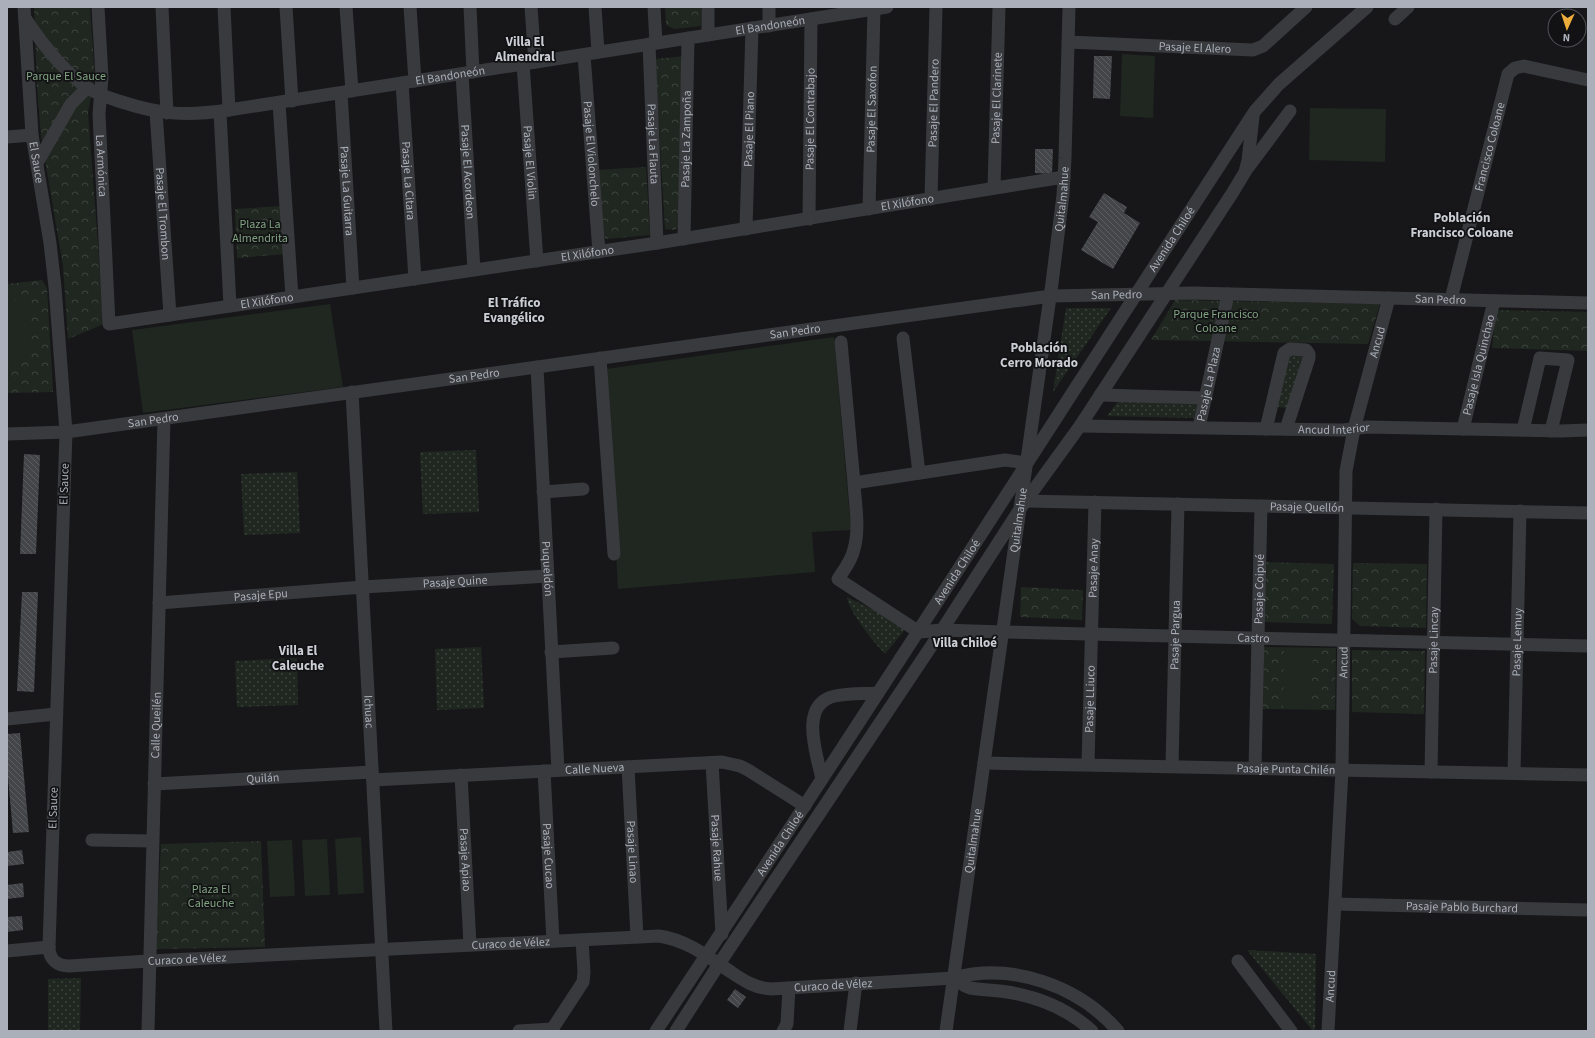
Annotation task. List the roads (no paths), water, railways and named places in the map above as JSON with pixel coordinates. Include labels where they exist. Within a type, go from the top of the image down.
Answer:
[{"type":"street","name":"La Armónica","points":[[98,7],[102,77],[99,114],[109,324]]},
{"type":"street","name":"Pasaje El Trombon","points":[[162,7],[162,112],[170,315]]},
{"type":"street","points":[[224,7],[230,306]]},
{"type":"street","points":[[286,7],[285,102],[292,297]]},
{"type":"street","name":"Pasaje La Guitarra","points":[[346,7],[346,92],[353,288]]},
{"type":"street","name":"Pasaje La Citara","points":[[410,7],[408,82],[415,279]]},
{"type":"street","name":"Pasaje El Acordeon","points":[[470,7],[468,73],[474,270]]},
{"type":"street","name":"Pasaje El Violin","points":[[531,7],[529,63],[537,261]]},
{"type":"street","points":[[595,7],[598,52]]},
{"type":"street","name":"Pasaje La Flauta","points":[[654,7],[653,44],[657,244]]},
{"type":"street","points":[[708,7],[708,35]]},
{"type":"street","points":[[769,7],[769,26]]},
{"type":"street","name":"Pasaje El Pandero","points":[[931,199],[936,7]]},
{"type":"street","name":"Pasaje El Clarinete","points":[[994,188],[999,7]]},
{"type":"street","name":"Quitalmahue","points":[[946,1031],[1023,503],[1027,463],[1051,296],[1064,177],[1069,7]]},
{"type":"street","name":"Pasaje El Alero","points":[[1068,42],[1252,50],[1268,42],[1306,7]]},
{"type":"street","name":"Avenida Chiloé","points":[[656,1031],[722,934],[919,632],[1255,111],[1282,80],[1367,7]]},
{"type":"street","points":[[1396,19],[1408,7]]},
{"type":"street","name":"El Bandoneón","points":[[24,12],[47,49],[60,64],[87,88],[100,95],[162,112],[193,115],[285,102],[769,26],[811,19],[831,11],[881,8]]},
{"type":"street","name":"Pasaje El Saxofon","points":[[869,209],[881,8]]},
{"type":"street","name":"El Sauce","points":[[24,12],[32,135],[50,243],[55,287],[66,432],[49,947],[49,952],[54,962]]},
{"type":"street","name":"Pasaje El Contrabajo","points":[[809,219],[811,19]]},
{"type":"street","name":"Pasaje El Piano","points":[[746,229],[752,28]]},
{"type":"street","name":"Pasaje La Zampoña","points":[[684,239],[688,38]]},
{"type":"street","name":"Pasaje El Violonchelo","points":[[584,55],[599,252]]},
{"type":"street","name":"Francisco Coloane","points":[[1451,299],[1508,74],[1519,66],[1529,66],[1588,80]]},
{"type":"street","points":[[37,163],[71,104],[87,88]]},
{"type":"street","name":"Avenida Chiloé","points":[[676,1031],[719,964],[942,630],[1023,503],[1080,426],[1234,192],[1245,172],[1255,111]]},
{"type":"street","points":[[1245,172],[1290,112]]},
{"type":"street","points":[[7,137],[32,135]]},
{"type":"street","name":"El Xilófono","points":[[109,324],[657,244],[1064,177]]},
{"type":"street","name":"San Pedro","points":[[7,434],[66,432],[1051,296],[1168,293],[1588,303]]},
{"type":"street","name":"Pasaje La Plaza","points":[[1199,427],[1228,294]]},
{"type":"street","name":"Ancud","points":[[1328,1031],[1342,770],[1346,470],[1354,429],[1390,298]]},
{"type":"street","name":"Pasaje Isla Quinchao","points":[[1464,429],[1494,300]]},
{"type":"street","points":[[903,338],[919,473]]},
{"type":"street","points":[[841,342],[857,529],[854,549],[838,579],[919,632]]},
{"type":"street","points":[[1266,429],[1284,353],[1290,349],[1306,350],[1309,354],[1309,358],[1286,429]]},
{"type":"street","points":[[600,358],[614,554]]},
{"type":"street","points":[[1523,430],[1540,358],[1568,360],[1551,431]]},
{"type":"street","name":"Puqueldón","points":[[537,367],[558,770]]},
{"type":"street","name":"Ichuac","points":[[352,392],[386,1031]]},
{"type":"street","points":[[1100,395],[1206,398]]},
{"type":"street","name":"Calle Queilén","points":[[148,1031],[164,419]]},
{"type":"street","name":"Ancud Interior","points":[[1080,426],[1343,430],[1367,427],[1551,431],[1588,430]]},
{"type":"street","points":[[854,483],[1005,460],[1027,463]]},
{"type":"street","points":[[543,492],[583,489]]},
{"type":"street","name":"Pasaje Quellón","points":[[1023,503],[1094,502],[1588,513]]},
{"type":"street","name":"Pasaje Anay","points":[[1091,634],[1094,502]]},
{"type":"street","name":"Pasaje Pargua","points":[[1172,766],[1178,504]]},
{"type":"street","name":"Pasaje Coipué","points":[[1255,768],[1261,506]]},
{"type":"street","name":"Pasaje Lincay","points":[[1431,772],[1436,509]]},
{"type":"street","name":"Pasaje Lemuy","points":[[1514,773],[1520,511]]},
{"type":"street","name":"Pasaje Quine","points":[[362,587],[548,576]]},
{"type":"street","name":"Pasaje Epu","points":[[158,603],[362,587]]},
{"type":"street","name":"Castro","points":[[919,632],[942,630],[1588,646]]},
{"type":"street","name":"Pasaje LLiuco","points":[[1088,764],[1091,634]]},
{"type":"street","points":[[552,652],[613,648]]},
{"type":"street","points":[[822,779],[812,733],[813,718],[818,708],[826,700],[837,696],[878,693]]},
{"type":"street","points":[[7,719],[56,714]]},
{"type":"street","name":"Calle Nueva","points":[[372,776],[461,775],[722,762],[740,766],[805,806]]},
{"type":"street","name":"Pasaje Rahue","points":[[712,763],[722,934]]},
{"type":"street","name":"Pasaje Punta Chilén","points":[[984,763],[1588,775]]},
{"type":"street","name":"Pasaje Linao","points":[[628,767],[637,937]]},
{"type":"street","name":"Pasaje Cucao","points":[[544,771],[553,941]]},
{"type":"street","name":"Pasaje Apiao","points":[[461,775],[470,945]]},
{"type":"street","name":"Quilán","points":[[154,784],[372,776]]},
{"type":"street","points":[[92,840],[152,841]]},
{"type":"street","name":"Pasaje Pablo Burchard","points":[[1335,904],[1588,910]]},
{"type":"street","name":"Curaco de Vélez","points":[[54,962],[58,965],[69,966],[637,937],[670,938],[686,944],[755,986],[771,989],[954,978],[972,973],[996,973],[1018,976],[1047,983],[1077,996],[1107,1019],[1118,1031]]},
{"type":"street","points":[[519,1031],[552,1030],[583,982],[584,972],[582,940]]},
{"type":"street","points":[[7,951],[49,947]]},
{"type":"street","points":[[1238,961],[1291,1031]]},
{"type":"street","points":[[954,978],[970,988],[1023,994],[1039,999],[1066,1012],[1092,1031]]},
{"type":"street","points":[[850,1031],[856,983]]},
{"type":"street","points":[[783,1031],[787,1024],[789,988]]},
{"type":"district","name":"Villa El Almendral","points":[[525,48]]},
{"type":"district","name":"Población Francisco Coloane","points":[[1462,224]]},
{"type":"district","name":"El Tráfico Evangélico","points":[[514,310]]},
{"type":"district","name":"Población Cerro Morado","points":[[1039,354]]},
{"type":"district","name":"Villa Chiloé","points":[[965,642]]},
{"type":"district","name":"Villa El Caleuche","points":[[298,658]]},
{"type":"park label","name":"Parque El Sauce","points":[[66,76]]},
{"type":"park label","name":"Plaza La Almendrita","points":[[260,231]]},
{"type":"park label","name":"Parque Francisco Coloane","points":[[1216,321]]},
{"type":"park label","name":"Plaza El Caleuche","points":[[211,896]]}]
